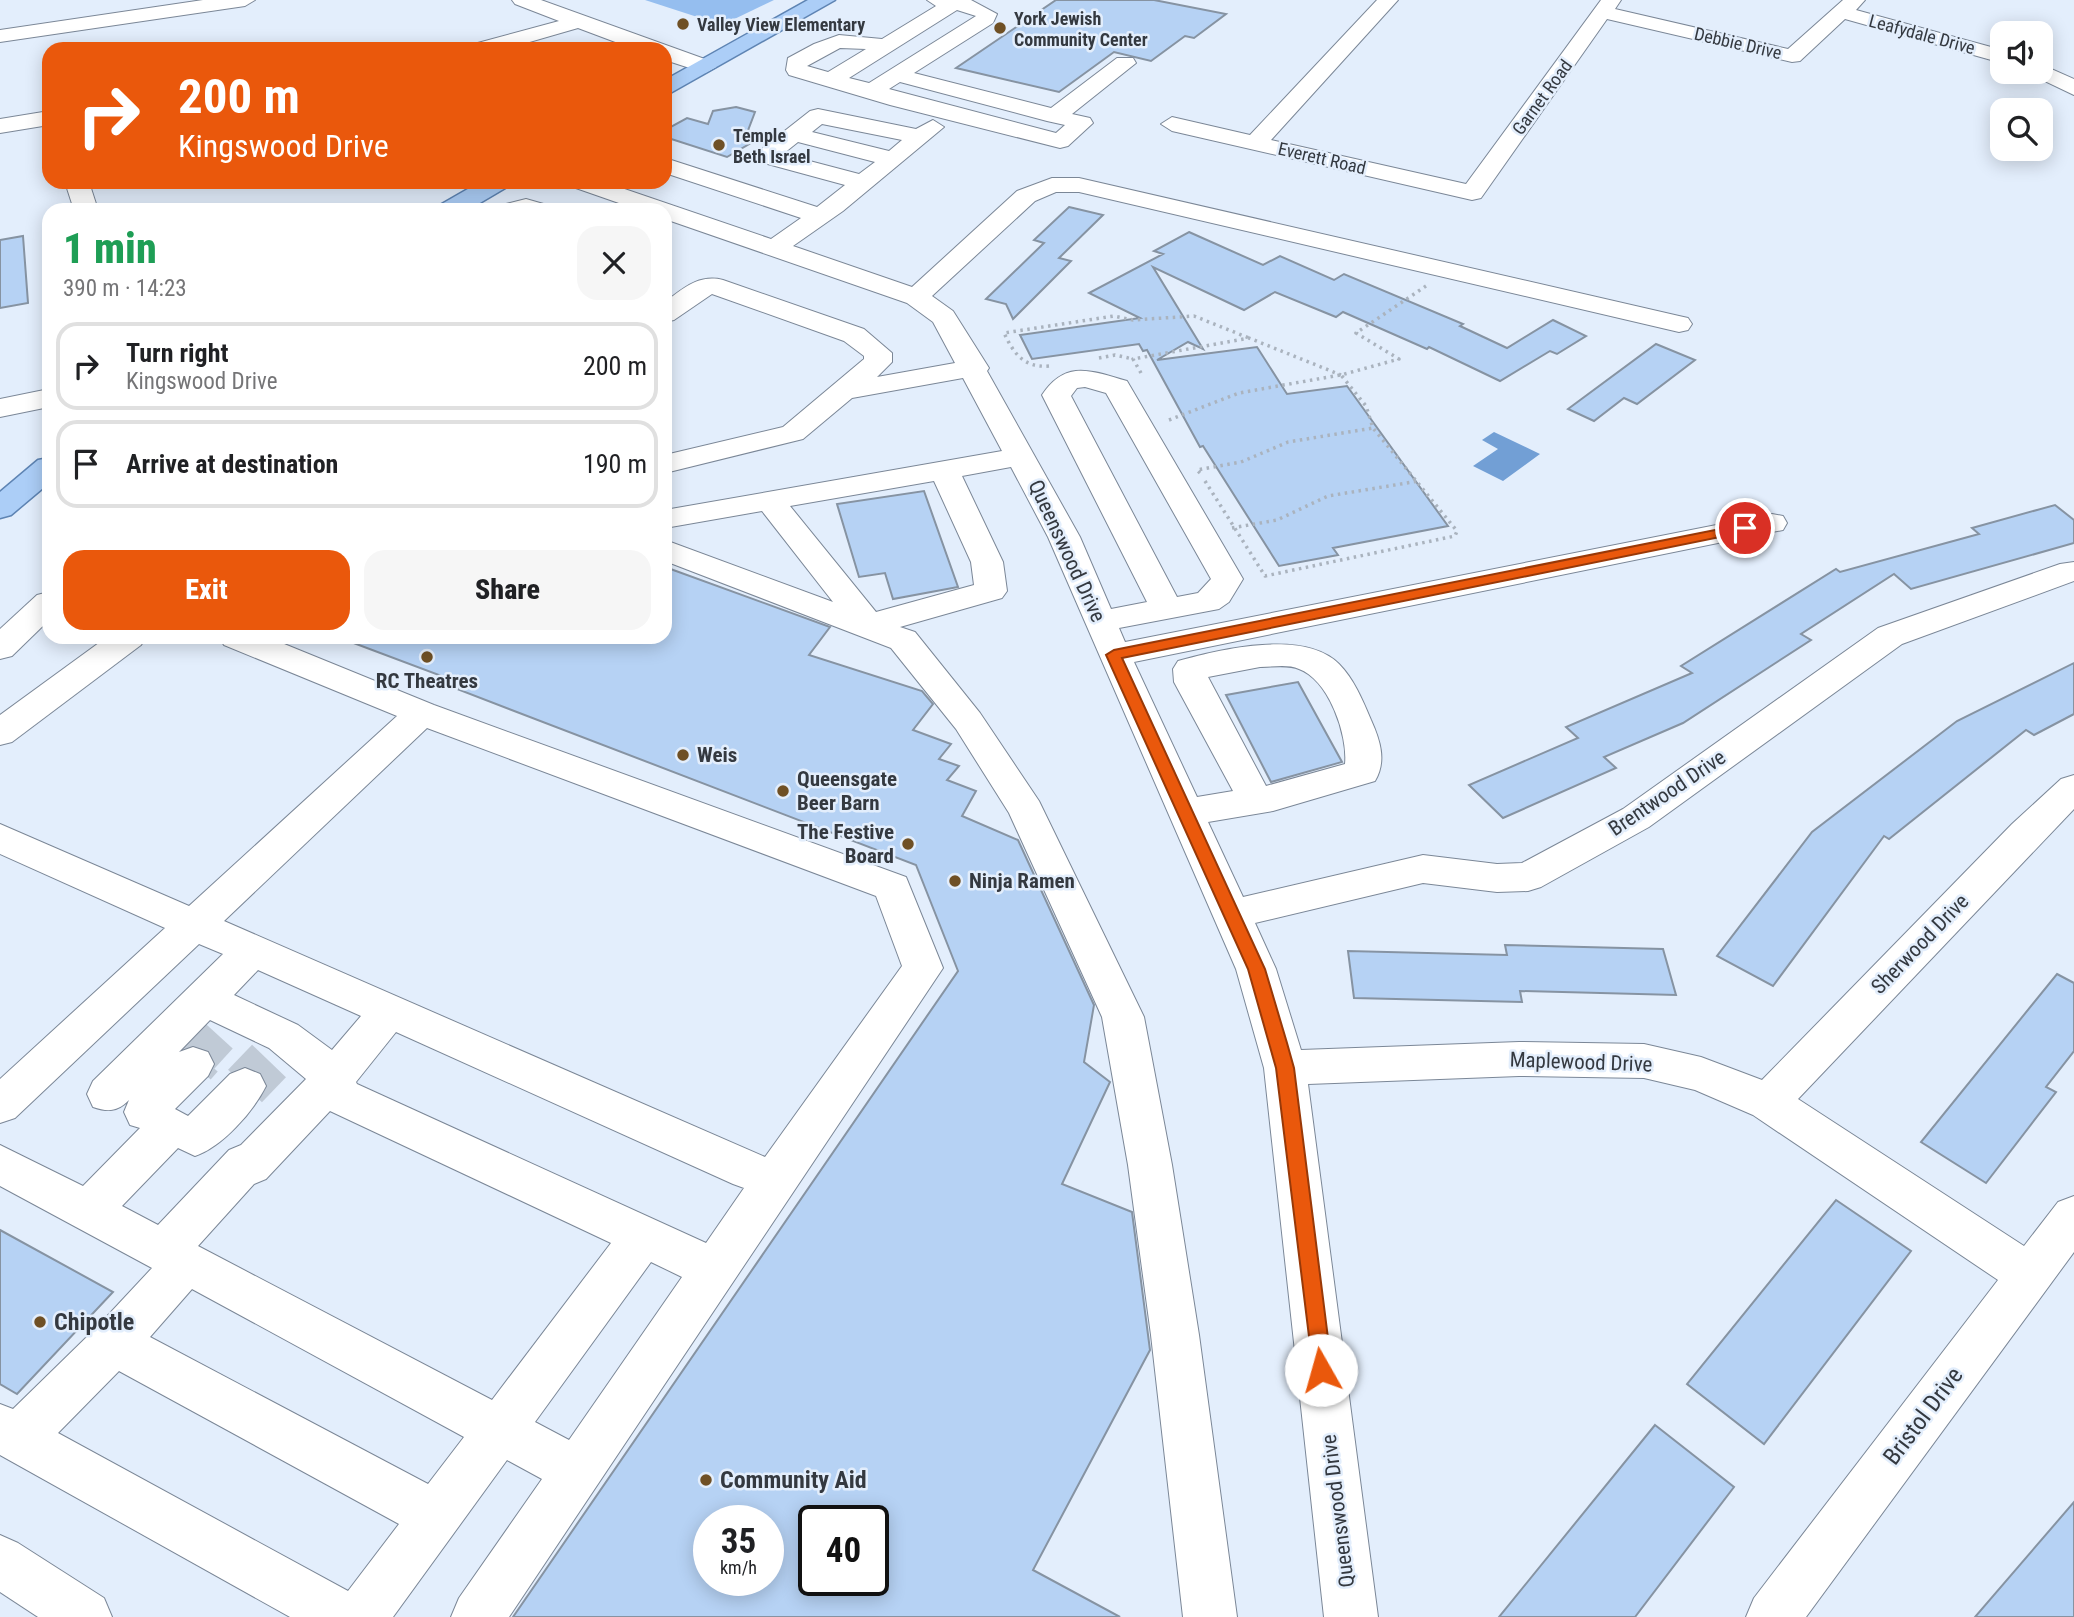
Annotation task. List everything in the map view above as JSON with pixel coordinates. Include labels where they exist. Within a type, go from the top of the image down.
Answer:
[{"type":"main road","points":[[672,85],[824,0]]},
{"type":"main road","points":[[461,203],[486,189]]},
{"type":"main road","points":[[0,508],[42,473]]},
{"type":"street","points":[[0,36],[245,0]]},
{"type":"street","points":[[522,0],[634,42]]},
{"type":"street","points":[[1256,142],[1388,0]]},
{"type":"street","points":[[831,80],[950,1],[990,6],[986,19],[872,90]]},
{"type":"street","name":"Debbie Drive","points":[[1606,6],[1793,56],[1848,6]]},
{"type":"street","name":"Garnet Road","points":[[1472,193],[1606,6]]},
{"type":"street","name":"Leafydale Drive","points":[[1848,6],[1990,53]]},
{"type":"street","points":[[507,42],[577,22]]},
{"type":"street","points":[[886,46],[844,38],[831,41],[796,63],[797,70],[1060,141],[1082,123],[897,75]]},
{"type":"street","points":[[672,55],[705,67]]},
{"type":"street","points":[[2053,64],[2063,61]]},
{"type":"street","points":[[1055,116],[1125,62]]},
{"type":"street","points":[[2053,76],[2074,88]]},
{"type":"street","points":[[773,249],[821,216],[951,113]]},
{"type":"street","points":[[863,183],[772,158],[771,151],[818,116],[921,137]]},
{"type":"street","points":[[0,126],[42,119]]},
{"type":"street","name":"Everett Road","points":[[1172,124],[1472,193]]},
{"type":"street","points":[[793,134],[893,159]]},
{"type":"street","points":[[672,167],[821,216]]},
{"type":"street","points":[[916,297],[1026,196],[1052,185],[1079,185],[1679,324]]},
{"type":"street","name":"Queenswood Drive","points":[[594,189],[619,203]]},
{"type":"street","name":"Queenswood Drive","points":[[672,219],[773,249],[916,297],[944,317],[975,368],[1064,537],[1114,655],[1256,969],[1285,1068],[1351,1617]]},
{"type":"street","points":[[672,309],[703,287],[713,286],[854,335],[870,344],[878,353],[878,362],[793,433],[672,462]]},
{"type":"street","points":[[842,391],[975,368]]},
{"type":"street","points":[[1100,621],[1208,602],[1223,588],[1227,579],[1117,387],[1086,378],[1068,381],[1056,395],[1167,609]]},
{"type":"street","points":[[0,408],[42,399]]},
{"type":"street","points":[[672,518],[1021,456]]},
{"type":"street","points":[[871,628],[898,614],[991,591],[987,562],[944,470]]},
{"type":"street","points":[[770,500],[871,628]]},
{"type":"street","points":[[1114,655],[1772,523]]},
{"type":"street","points":[[672,553],[902,640],[968,721],[1026,810],[1123,1017],[1150,1165],[1175,1335],[1210,1617]]},
{"type":"street","name":"Brentwood Drive","points":[[1231,914],[1423,869],[1497,878],[1528,877],[1636,818],[1890,636],[2071,570]]},
{"type":"street","points":[[0,648],[42,609]]},
{"type":"street","points":[[0,733],[120,644]]},
{"type":"street","points":[[253,644],[422,713],[892,887],[923,968],[775,1179],[478,1617]]},
{"type":"street","points":[[1186,812],[1256,800],[1362,772],[1366,749],[1346,701],[1325,668],[1305,657],[1276,655],[1190,669],[1191,682],[1256,800]]},
{"type":"street","points":[[0,1105],[198,924],[422,713]]},
{"type":"street","name":"Sherwood Drive","points":[[1768,1102],[2015,844],[2074,789]]},
{"type":"street","points":[[2,841],[198,924],[749,1171],[775,1179]]},
{"type":"street","points":[[88,1211],[155,1118],[214,1029],[253,949]]},
{"type":"street","points":[[342,1617],[9,1433],[114,1343],[175,1257],[247,1165],[334,1078],[390,1010]]},
{"type":"street","points":[[214,1029],[268,1062],[334,1078]]},
{"type":"street","points":[[155,1118],[214,1029]]},
{"type":"street","name":"Maplewood Drive","points":[[1285,1068],[1519,1059],[1644,1061],[1701,1074],[1768,1102],[2028,1274]]},
{"type":"street","points":[[155,1118],[268,1062]]},
{"type":"street","points":[[334,1078],[342,1097],[714,1269]]},
{"type":"street","points":[[0,1164],[576,1470]]},
{"type":"street","name":"Bristol Drive","points":[[1773,1617],[2074,1216]]},
{"type":"street","points":[[361,1617],[643,1236]]},
{"type":"street","points":[[114,1343],[436,1516]]},
{"type":"street","points":[[0,1561],[85,1617]]},
{"type":"path","points":[[1174,428],[1168,418],[1239,393],[1341,375],[1399,359],[1356,334],[1446,270]]},
{"type":"path","points":[[1050,366],[1037,368],[1016,358],[1004,333],[1114,316],[1133,320],[1194,316],[1341,375],[1353,387],[1373,418],[1373,428],[1419,481],[1457,531],[1455,536],[1265,576],[1192,459]]},
{"type":"path","points":[[1089,359],[1115,355],[1133,359],[1249,338]]},
{"type":"path","points":[[1133,359],[1146,381]]},
{"type":"path","points":[[1197,470],[1241,462],[1288,442],[1373,428]]},
{"type":"path","points":[[1200,532],[1277,520],[1328,496],[1419,481]]},
{"type":"shaded area","points":[[645,0],[774,0],[722,25]]},
{"type":"shaded area","points":[[1494,432],[1540,454],[1503,481],[1473,466],[1498,449],[1482,440]]},
{"type":"building","points":[[1056,0],[1154,0],[1226,14],[1194,38],[1185,36],[1151,61],[1114,52],[1059,92],[956,68]]},
{"type":"building","points":[[736,107],[755,112],[747,133],[742,136],[756,140],[727,157],[672,139],[672,126],[687,118],[708,124],[713,111]]},
{"type":"building","points":[[1069,207],[1103,215],[1059,258],[1071,261],[1013,319],[1006,304],[986,299],[1044,243],[1034,240]]},
{"type":"building","points":[[1189,232],[1263,265],[1280,256],[1334,280],[1344,274],[1463,324],[1460,326],[1507,348],[1553,320],[1586,336],[1557,354],[1550,351],[1500,381],[1429,347],[1427,349],[1343,312],[1336,317],[1275,292],[1244,310],[1153,267],[1203,349],[1188,342],[1157,360],[1257,347],[1287,394],[1347,386],[1448,526],[1333,548],[1338,555],[1279,566],[1203,446],[1200,447],[1147,350],[1143,351],[1139,344],[1032,359],[1020,335],[1140,318],[1089,293],[1163,254],[1154,251]]},
{"type":"building","points":[[23,236],[28,303],[0,308],[0,240]]},
{"type":"building","points":[[1656,344],[1695,360],[1637,404],[1624,398],[1594,421],[1568,409]]},
{"type":"building","points":[[924,491],[958,587],[893,599],[885,573],[859,577],[837,504]]},
{"type":"building","points":[[2055,505],[2074,520],[2074,543],[1911,589],[1894,574],[1801,634],[1811,640],[1683,723],[1604,757],[1616,768],[1503,818],[1469,785],[1578,738],[1566,727],[1692,673],[1681,666],[1836,569],[1840,572],[1979,534],[1972,528]]},
{"type":"building","points":[[672,570],[830,627],[809,655],[922,691],[933,704],[913,730],[951,744],[939,759],[959,766],[947,780],[976,791],[962,816],[1018,840],[1094,1005],[1084,1062],[1110,1082],[1062,1184],[1132,1212],[1150,1350],[1033,1570],[1120,1617],[513,1617],[958,971],[916,865],[457,689],[463,684],[356,644],[672,644]]},
{"type":"building","points":[[2074,663],[2074,714],[2034,735],[2026,730],[1889,839],[1884,836],[1773,986],[1717,956],[1812,832],[1957,721]]},
{"type":"building","points":[[1298,682],[1342,762],[1271,782],[1226,695]]},
{"type":"building","points":[[1505,945],[1663,949],[1676,995],[1520,991],[1522,1002],[1354,998],[1348,951],[1507,955]]},
{"type":"building","points":[[2057,974],[2074,983],[2074,1051],[2046,1087],[2056,1092],[1986,1183],[1921,1142]]},
{"type":"building","points":[[1836,1200],[1911,1251],[1764,1444],[1687,1384]]},
{"type":"building","points":[[0,1230],[113,1292],[17,1394],[0,1384]]},
{"type":"building","points":[[1655,1425],[1734,1487],[1635,1617],[1499,1617]]},
{"type":"building","points":[[2074,1502],[2074,1617],[1975,1617]]},
{"type":"tunnel","points":[[199,1058],[219,1036]]},
{"type":"tunnel","points":[[193,1064],[200,1056]]},
{"type":"tunnel","points":[[245,1086],[269,1061]]},
{"type":"place","name":"Valley View Elementary","points":[[683,24]]},
{"type":"place","name":"York Jewish Community Center","points":[[1000,28]]},
{"type":"place","name":"Temple Beth Israel","points":[[719,145]]},
{"type":"place","name":"RC Theatres","points":[[427,657]]},
{"type":"place","name":"Weis","points":[[683,755]]},
{"type":"place","name":"Queensgate Beer Barn","points":[[783,791]]},
{"type":"place","name":"The Festive Board","points":[[908,844]]},
{"type":"place","name":"Ninja Ramen","points":[[955,881]]},
{"type":"place","name":"Chipotle","points":[[40,1322]]},
{"type":"place","name":"Community Aid","points":[[706,1480]]},
{"type":"route","points":[[1321,1370],[1285,1068],[1278,1043],[1256,969],[1114,655],[1745,528]]}]
